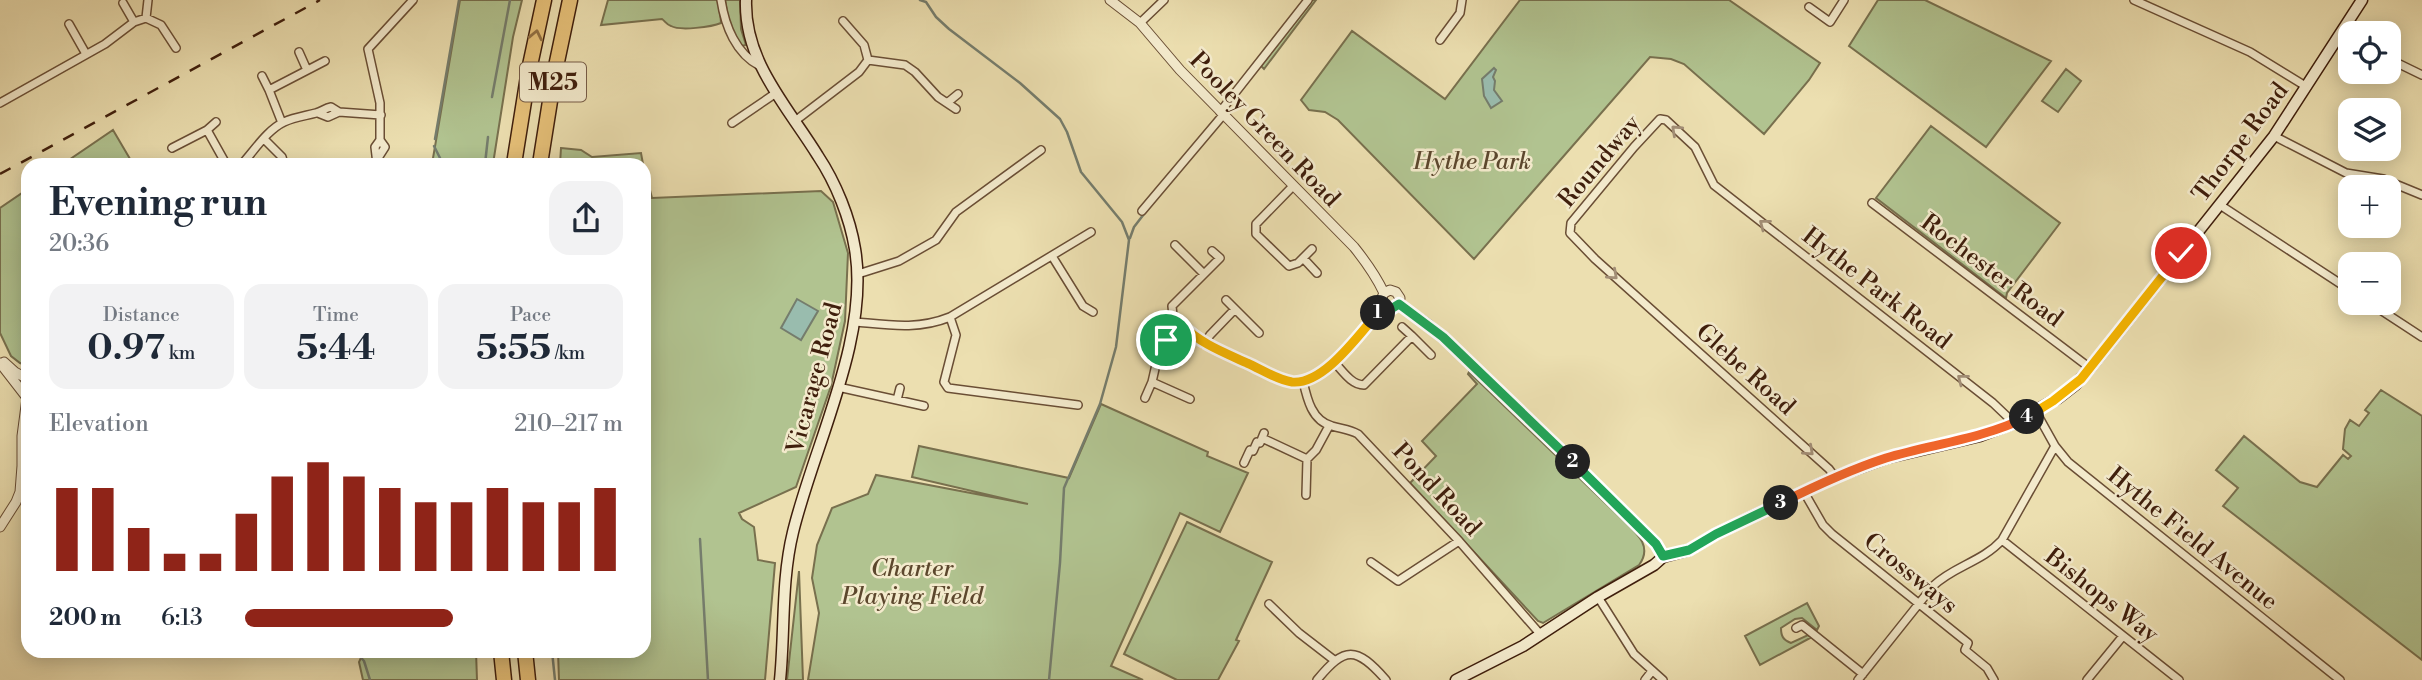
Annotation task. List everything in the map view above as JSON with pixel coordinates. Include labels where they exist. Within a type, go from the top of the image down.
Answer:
[{"type":"highway","name":"M25","points":[[515,158],[544,0]]},
{"type":"highway","name":"M25","points":[[541,158],[570,0]]},
{"type":"highway","points":[[502,658],[504,680]]},
{"type":"highway","points":[[526,658],[528,680]]},
{"type":"main road","name":"Vicarage Road","points":[[746,0],[749,33],[761,66],[820,159],[840,200],[851,229],[858,274],[856,322],[790,547],[784,589],[780,680]]},
{"type":"main road","name":"Thorpe Road","points":[[2353,21],[2362,0]]},
{"type":"main road","name":"Thorpe Road","points":[[1456,680],[1541,635],[1598,597],[1654,565],[1663,556],[1689,550],[1716,534],[1835,477],[1887,458],[1980,436],[2014,423],[2036,412],[2076,384],[2274,136],[2338,46]]},
{"type":"street","points":[[146,18],[148,0]]},
{"type":"street","points":[[377,158],[374,147],[380,140],[381,115],[368,49],[413,0]]},
{"type":"street","name":"Vicarage Road","points":[[721,0],[724,22],[738,46],[750,61],[761,66]]},
{"type":"street","name":"Pooley Green Road","points":[[1111,0],[1140,23],[1221,114],[1354,247],[1373,271],[1384,293]]},
{"type":"street","points":[[1140,23],[1164,0]]},
{"type":"street","points":[[1142,211],[1221,114],[1308,0]]},
{"type":"street","points":[[1440,40],[1460,13],[1462,0]]},
{"type":"street","points":[[1809,7],[1830,22],[1844,0]]},
{"type":"street","points":[[2134,0],[2250,52],[2307,87]]},
{"type":"street","points":[[123,3],[134,22]]},
{"type":"street","points":[[0,103],[119,35],[134,22],[146,18],[161,25],[176,48]]},
{"type":"street","points":[[843,21],[864,45],[868,60]]},
{"type":"street","points":[[69,24],[86,54]]},
{"type":"street","points":[[299,52],[307,70]]},
{"type":"street","points":[[868,60],[905,65],[938,97],[956,109]]},
{"type":"street","points":[[795,121],[859,72],[868,60]]},
{"type":"street","points":[[269,90],[325,61]]},
{"type":"street","points":[[2401,65],[2422,75]]},
{"type":"street","points":[[262,76],[282,123]]},
{"type":"street","points":[[732,123],[776,93]]},
{"type":"street","points":[[947,103],[958,94]]},
{"type":"street","points":[[734,109],[740,117]]},
{"type":"street","points":[[247,158],[282,123],[303,115],[318,113],[328,117],[339,112],[381,115]]},
{"type":"street","name":"Roundway","points":[[1631,291],[1570,233],[1571,223],[1660,119],[1666,121],[1695,147],[1714,185]]},
{"type":"street","points":[[172,148],[207,130],[216,122]]},
{"type":"street","points":[[207,130],[223,158]]},
{"type":"street","points":[[2274,136],[2346,173],[2383,179],[2422,195]]},
{"type":"street","points":[[264,139],[282,158]]},
{"type":"street","points":[[858,274],[899,261],[936,240],[956,212],[1041,150]]},
{"type":"street","name":"Hythe Park Road","points":[[1714,185],[1993,403],[2014,423]]},
{"type":"street","points":[[1293,186],[1255,228],[1256,234],[1285,263],[1294,265],[1312,249]]},
{"type":"street","name":"Rochester Road","points":[[1872,203],[2090,368]]},
{"type":"street","points":[[2220,205],[2338,282]]},
{"type":"street","points":[[856,322],[922,326],[950,317],[1091,232]]},
{"type":"street","points":[[1084,237],[1090,246]]},
{"type":"street","points":[[1175,244],[1203,274]]},
{"type":"street","points":[[1212,251],[1220,258],[1172,306],[1173,316],[1205,344],[1288,381],[1303,382],[1319,374],[1334,362],[1385,306],[1391,309],[1399,304]]},
{"type":"street","points":[[1052,256],[1083,306],[1093,312]]},
{"type":"street","points":[[1303,258],[1317,273]]},
{"type":"street","name":"Pooley Green Road","points":[[1385,306],[1381,300],[1384,293],[1390,290],[1396,292],[1400,298],[1399,304],[1428,324],[1488,379],[1656,544],[1663,556]]},
{"type":"street","name":"Glebe Road","points":[[1631,291],[1835,477]]},
{"type":"street","points":[[1226,300],[1259,333]]},
{"type":"street","points":[[1205,344],[1235,309]]},
{"type":"street","points":[[2388,315],[2422,337]]},
{"type":"street","points":[[950,317],[956,335],[944,382],[948,388],[1078,405]]},
{"type":"street","points":[[1145,398],[1153,382],[1160,347],[1182,325]]},
{"type":"street","points":[[1402,327],[1431,355]]},
{"type":"street","points":[[1334,362],[1353,382],[1364,385],[1412,336]]},
{"type":"street","points":[[0,360],[8,376],[21,386]]},
{"type":"street","points":[[1153,382],[1190,398]]},
{"type":"street","points":[[1303,382],[1310,407],[1321,421],[1329,426],[1317,450],[1307,459],[1306,495]]},
{"type":"street","points":[[838,387],[924,406]]},
{"type":"street","points":[[897,400],[900,388]]},
{"type":"street","name":"Hythe Field Avenue","points":[[2036,412],[2054,446],[2068,463],[2340,680]]},
{"type":"street","name":"Pond Road","points":[[1329,426],[1348,428],[1358,434],[1459,541],[1541,635]]},
{"type":"street","points":[[1244,463],[1250,450],[1253,452],[1263,436],[1307,459]]},
{"type":"street","points":[[1796,628],[1802,625],[1861,677],[1944,575],[1978,561],[1993,551],[2002,540],[2054,446]]},
{"type":"street","points":[[0,527],[20,492],[21,470]]},
{"type":"street","name":"Crossways","points":[[1804,492],[1823,526],[1968,643],[1965,650],[1987,668],[1994,680]]},
{"type":"street","name":"Bishops Way","points":[[2002,540],[2179,680]]},
{"type":"street","points":[[1371,562],[1398,581],[1459,541]]},
{"type":"street","points":[[1598,597],[1634,654],[1663,680]]},
{"type":"street","points":[[1269,604],[1299,633],[1334,660]]},
{"type":"street","points":[[2087,680],[2123,636]]},
{"type":"street","points":[[1317,680],[1334,660],[1341,656],[1359,657],[1386,680]]},
{"type":"street","points":[[1645,680],[1652,671]]},
{"type":"green space","points":[[460,0],[522,0],[513,37],[494,158],[433,158]]},
{"type":"green space","points":[[608,0],[719,0],[721,23],[681,28],[662,19],[601,25]]},
{"type":"green space","points":[[725,0],[740,0],[741,29],[746,45],[741,46],[729,24]]},
{"type":"green space","points":[[1311,0],[1316,0],[1264,69],[1261,66]]},
{"type":"green space","name":"Hythe Park","points":[[1520,0],[1729,0],[1820,63],[1764,134],[1684,64],[1671,59],[1650,57],[1474,259],[1338,120],[1325,112],[1309,110],[1301,100],[1352,31],[1445,99]]},
{"type":"green space","points":[[1878,0],[1925,0],[2051,61],[1986,147],[1849,46]]},
{"type":"green space","points":[[2066,69],[2081,81],[2058,112],[2042,101]]},
{"type":"green space","points":[[1931,126],[2060,223],[2007,293],[2006,298],[1876,198]]},
{"type":"green space","points":[[113,130],[129,158],[72,158]]},
{"type":"green space","points":[[561,148],[581,150],[592,157],[641,153],[642,158],[560,158]]},
{"type":"green space","points":[[821,191],[833,202],[848,253],[845,321],[831,386],[796,487],[739,513],[742,519],[754,527],[758,560],[775,563],[765,680],[559,680],[558,658],[651,658],[651,194],[652,198]]},
{"type":"green space","points":[[21,194],[21,363],[11,356],[0,333],[0,208]]},
{"type":"green space","points":[[1469,372],[1631,528],[1643,545],[1643,558],[1639,565],[1543,623],[1538,621],[1410,483],[1436,456],[1422,441],[1477,384]]},
{"type":"green space","points":[[2381,390],[2422,416],[2422,660],[2223,506],[2238,488],[2216,470],[2244,436],[2300,482],[2317,487],[2343,455],[2348,459],[2351,456],[2343,449],[2345,429],[2350,420],[2359,426],[2369,413],[2365,410]]},
{"type":"green space","name":"Charter Playing Field","points":[[1101,404],[1248,473],[1220,532],[1180,513],[1111,666],[1143,680],[808,680],[819,613],[812,578],[817,545],[832,508],[868,494],[876,475],[1028,504],[912,477],[919,446],[1069,478]]},
{"type":"green space","points":[[1187,522],[1272,562],[1236,640],[1239,641],[1218,680],[1177,680],[1124,654]]},
{"type":"green space","points":[[799,571],[803,680],[787,680]]},
{"type":"green space","points":[[1807,603],[1819,626],[1817,630],[1802,618],[1795,619],[1781,628],[1781,633],[1784,639],[1791,643],[1808,635],[1812,637],[1760,665],[1745,636]]},
{"type":"green space","points":[[361,658],[476,658],[477,680],[363,680],[359,662]]},
{"type":"shaded area","points":[[1494,68],[1494,90],[1502,101],[1491,108],[1484,96],[1482,79]]},
{"type":"shaded area","points":[[797,299],[818,311],[801,340],[781,328]]},
{"type":"waterway","points":[[435,139],[459,0]]},
{"type":"waterway","points":[[492,97],[510,0]]},
{"type":"waterway","points":[[920,0],[926,2],[936,17],[949,29],[1020,83],[1060,119],[1081,172],[1122,222],[1129,240],[1116,347],[1100,404],[1064,488],[1049,680]]},
{"type":"waterway","points":[[486,158],[488,137]]},
{"type":"waterway","points":[[434,146],[440,158]]},
{"type":"waterway","points":[[1130,238],[1144,214]]},
{"type":"waterway","points":[[700,539],[708,680]]},
{"type":"waterway","points":[[361,658],[370,680]]},
{"type":"waterway","points":[[553,658],[555,680]]},
{"type":"railway","points":[[29,158],[320,0]]},
{"type":"railway","points":[[0,174],[21,163]]},
{"type":"route","points":[[1166,340],[1182,325],[1205,344],[1288,381],[1303,382],[1312,379],[1334,362],[1385,306],[1391,309],[1399,304],[1428,324],[1488,379],[1659,547],[1663,556],[1678,555],[1835,477],[1887,458],[1980,436],[2036,412],[2081,379],[2181,253]]}]
